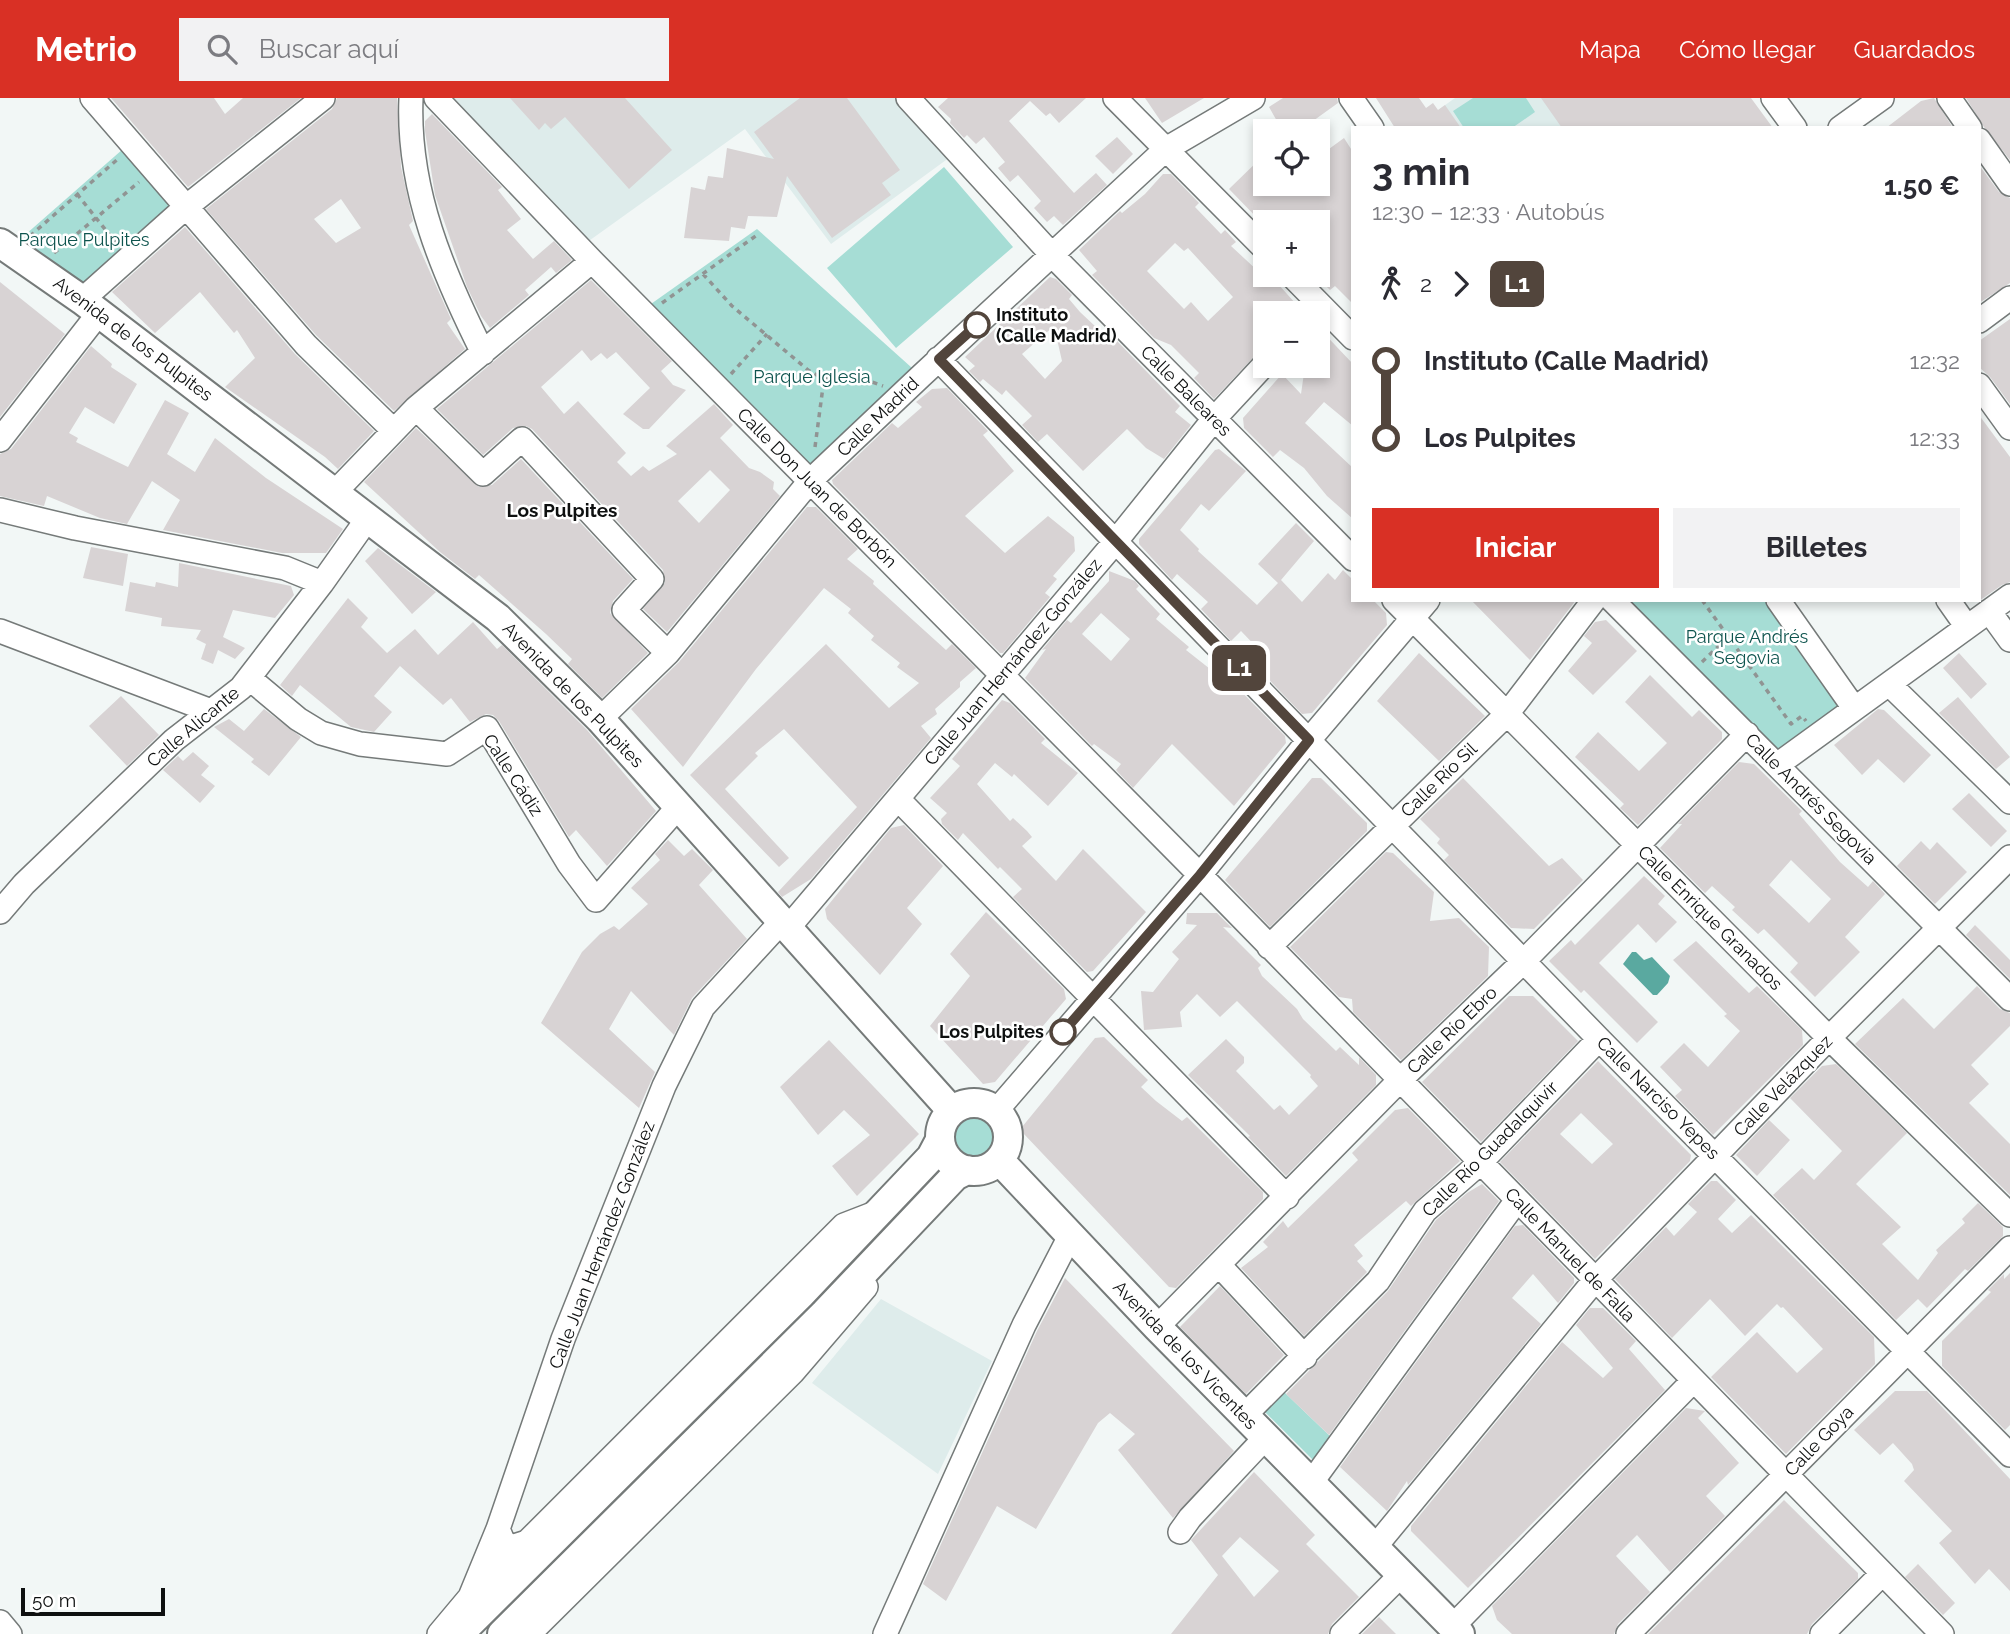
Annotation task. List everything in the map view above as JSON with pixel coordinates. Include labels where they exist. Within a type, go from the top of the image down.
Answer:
[{"type":"main road","name":"Avenida de los Pulpites","points":[[6,247],[90,306],[498,618],[600,719],[952,1111]]},
{"type":"main road","points":[[460,1634],[790,1304],[931,1157],[940,1140],[943,1124],[952,1111],[966,1104],[977,1103],[996,1111],[1007,1127],[1008,1137],[1007,1146],[999,1160],[988,1168],[967,1170],[955,1176],[896,1235],[825,1313],[502,1634]]},
{"type":"main road","points":[[940,1140],[946,1157],[967,1170]]},
{"type":"main road","name":"Avenida de los Vicentes","points":[[999,1160],[1157,1327],[1457,1630]]},
{"type":"street","points":[[92,98],[306,345],[393,430]]},
{"type":"street","points":[[0,440],[90,306],[129,258],[186,207],[323,98]]},
{"type":"street","points":[[411,98],[418,184],[434,246],[483,353]]},
{"type":"street","name":"Calle Don Juan de Borbón","points":[[436,98],[592,261],[1200,875]]},
{"type":"street","name":"Calle Baleares","points":[[908,98],[1053,256],[1351,557]]},
{"type":"street","points":[[1115,98],[1253,237]]},
{"type":"street","name":"Calle Madrid","points":[[600,719],[668,653],[810,481],[1166,149],[1253,98]]},
{"type":"street","points":[[1351,98],[1371,126]]},
{"type":"street","points":[[1773,98],[1794,126]]},
{"type":"street","points":[[1843,126],[1882,98]]},
{"type":"street","points":[[1949,98],[1969,126]]},
{"type":"street","points":[[1981,143],[2010,184]]},
{"type":"street","points":[[335,492],[416,408],[592,261]]},
{"type":"street","points":[[1981,320],[2010,298]]},
{"type":"street","points":[[1330,320],[1351,336]]},
{"type":"street","name":"Calle Narciso Yepes","points":[[939,359],[1599,1039],[2010,1455]]},
{"type":"street","name":"Calle Juan Hernández González","points":[[470,1597],[498,1529],[563,1339],[664,1086],[703,1007],[785,925],[898,799],[1116,541],[1214,419],[1253,377]]},
{"type":"street","points":[[1981,388],[2010,428]]},
{"type":"street","points":[[416,408],[483,474],[522,439],[652,579],[624,610],[668,653]]},
{"type":"street","points":[[0,510],[75,528],[285,568],[322,583]]},
{"type":"street","name":"Calle Alicante","points":[[0,912],[24,884],[174,740],[241,688],[368,518]]},
{"type":"street","points":[[1777,765],[2010,596]]},
{"type":"street","points":[[1396,602],[1412,618]]},
{"type":"street","points":[[996,1111],[1200,875],[1309,740],[1426,602]]},
{"type":"street","name":"Calle Río Sil","points":[[1269,947],[1507,713],[1592,602]]},
{"type":"street","name":"Calle Andrés Segovia","points":[[1614,602],[2010,999]]},
{"type":"street","points":[[1779,602],[1854,708]]},
{"type":"street","points":[[1949,602],[1967,627]]},
{"type":"street","points":[[1989,611],[2010,640]]},
{"type":"street","name":"Calle Enrique Granados","points":[[1412,618],[1829,1038],[2010,1215]]},
{"type":"street","points":[[0,631],[211,711]]},
{"type":"street","name":"Calle Cádiz","points":[[248,678],[298,719],[321,733],[360,744],[447,754],[487,728],[569,864],[596,900],[679,806]]},
{"type":"street","points":[[1889,684],[2010,802]]},
{"type":"street","name":"Calle Río Ebro","points":[[1157,1327],[1400,1080],[1524,961],[1746,734]]},
{"type":"street","points":[[898,799],[1287,1197]]},
{"type":"street","name":"Calle Velázquez","points":[[1375,1547],[1595,1280],[1829,1038],[2010,858]]},
{"type":"street","name":"Calle Manuel de Falla","points":[[1200,875],[1942,1634]]},
{"type":"street","name":"Calle Río Guadalquivir","points":[[1244,1416],[1306,1357],[1378,1281],[1425,1211],[1480,1163],[1599,1039]]},
{"type":"street","points":[[1311,1483],[1517,1200]]},
{"type":"street","points":[[439,1634],[470,1597],[844,1226],[881,1210]]},
{"type":"street","points":[[530,1634],[793,1372],[863,1292],[896,1235]]},
{"type":"street","points":[[885,1634],[1024,1325],[1070,1236]]},
{"type":"street","name":"Calle Goya","points":[[1628,1634],[2010,1248]]},
{"type":"street","points":[[1219,1265],[1306,1357]]},
{"type":"street","points":[[1457,1630],[1693,1381]]},
{"type":"street","points":[[1180,1532],[1266,1437]]},
{"type":"street","points":[[498,1529],[503,1541],[511,1547],[527,1542]]},
{"type":"street","points":[[1342,1634],[1402,1574]]},
{"type":"street","points":[[1822,1634],[1882,1574]]},
{"type":"street","points":[[0,1622],[10,1634]]},
{"type":"path","points":[[6,247],[77,194],[133,145]]},
{"type":"path","points":[[36,268],[154,169]]},
{"type":"path","points":[[77,194],[129,258]]},
{"type":"path","points":[[645,314],[757,235]]},
{"type":"path","points":[[702,274],[732,306],[808,370],[824,379],[864,379],[883,386],[899,397]]},
{"type":"path","points":[[718,388],[767,334]]},
{"type":"path","points":[[810,481],[824,379]]},
{"type":"path","points":[[1703,602],[1791,724],[1802,716],[1818,735]]},
{"type":"path","points":[[1688,676],[1728,637]]},
{"type":"shaded area","points":[[436,98],[906,98],[957,152],[831,244],[745,129],[579,248]]},
{"type":"shaded area","points":[[1455,98],[1585,98],[1605,126],[1416,126]]},
{"type":"shaded area","points":[[1632,952],[1636,952],[1644,960],[1652,957],[1670,976],[1668,983],[1657,995],[1653,995],[1623,964]]},
{"type":"shaded area","points":[[881,1299],[992,1361],[938,1474],[812,1383]]},
{"type":"green space","points":[[1473,98],[1526,98],[1535,112],[1515,126],[1463,126],[1453,111]]},
{"type":"green space","name":"Parque Pulpites","points":[[131,142],[186,207],[82,300],[9,249]]},
{"type":"green space","points":[[944,167],[1013,247],[896,348],[827,268]]},
{"type":"green space","name":"Parque Iglesia","points":[[757,229],[921,376],[810,481],[641,311]]},
{"type":"green space","name":"Parque Andrés Segovia","points":[[1614,602],[1779,602],[1854,708],[1777,765]]},
{"type":"green space","points":[[975,1114],[990,1121],[997,1136],[990,1151],[975,1158],[960,1151],[953,1136],[960,1121]]},
{"type":"green space","points":[[1283,1391],[1332,1438],[1315,1462],[1263,1410]]},
{"type":"building","points":[[111,98],[214,98],[225,114],[243,98],[301,98],[188,187]]},
{"type":"building","points":[[337,98],[397,98],[401,167],[413,221],[409,225],[451,319],[447,323],[465,349],[394,411],[316,335],[206,209],[332,109]],"holes":[[[341,199],[361,228],[336,243],[314,219]]]},
{"type":"building","points":[[510,98],[625,98],[672,150],[629,189],[565,117],[551,129],[545,123],[539,130]]},
{"type":"building","points":[[800,98],[847,98],[900,170],[882,183],[891,195],[832,238],[787,176],[777,217],[748,216],[745,229],[731,227],[729,241],[684,238],[691,187],[705,190],[708,176],[723,178],[727,148],[774,159],[754,132]]},
{"type":"building","points":[[948,98],[1086,98],[1059,123],[1050,113],[1046,116],[1030,101],[1009,121],[1074,193],[1096,173],[1107,185],[1063,225],[1054,216],[1047,222],[1034,208],[1041,201],[1018,175],[1010,182],[998,168],[1005,162],[984,137],[976,144],[967,135],[964,138],[950,123],[951,119],[938,107]]},
{"type":"building","points":[[1145,98],[1204,98],[1162,123]]},
{"type":"building","points":[[1283,98],[1337,98],[1338,103],[1316,119],[1276,119],[1269,107]]},
{"type":"building","points":[[1376,98],[1419,98],[1426,108],[1433,103],[1438,110],[1445,105],[1460,126],[1394,126]]},
{"type":"building","points":[[1541,98],[1751,98],[1772,126],[1561,126]]},
{"type":"building","points":[[1934,98],[1952,126],[1889,126],[1921,101]]},
{"type":"building","points":[[1966,98],[2010,98],[2010,160],[1984,127]]},
{"type":"building","points":[[432,114],[502,187],[498,190],[521,219],[507,230],[533,259],[554,241],[572,260],[556,273],[551,267],[525,290],[529,295],[490,328],[467,287],[435,195],[425,131],[425,121]]},
{"type":"building","points":[[1117,137],[1133,154],[1113,174],[1095,156]]},
{"type":"building","points":[[1344,138],[1351,149],[1351,302],[1335,286],[1330,290],[1327,287],[1330,287],[1330,210],[1253,210],[1253,214],[1229,189],[1253,166],[1253,196],[1330,196],[1330,148]]},
{"type":"building","points":[[1981,168],[1999,192],[2010,198],[2010,283],[1981,302]]},
{"type":"building","points":[[1163,174],[1171,174],[1199,203],[1195,207],[1221,234],[1225,230],[1236,242],[1231,246],[1253,266],[1253,287],[1281,287],[1293,301],[1253,301],[1253,358],[1214,399],[1194,378],[1199,373],[1171,345],[1154,338],[1092,275],[1097,271],[1079,250],[1120,211],[1122,213]],"holes":[[[1175,243],[1184,251],[1188,248],[1233,297],[1208,321],[1191,302],[1184,309],[1147,271]]]},
{"type":"building","points":[[185,227],[295,354],[374,431],[338,469],[225,387],[255,358],[237,330],[234,333],[200,292],[155,333],[112,292]]},
{"type":"building","points":[[1050,277],[1056,279],[1072,295],[1069,299],[1080,312],[1114,344],[1117,341],[1180,406],[1175,412],[1191,425],[1164,459],[1146,448],[1127,429],[1083,471],[1047,434],[1038,442],[1022,425],[1032,416],[1006,390],[1002,395],[983,379],[980,382],[969,371],[975,366],[965,357]],"holes":[[[1054,326],[1062,361],[1045,379],[1022,354]]]},
{"type":"building","points":[[591,280],[672,361],[661,371],[673,385],[686,390],[649,429],[643,429],[623,414],[650,388],[616,352],[607,359],[601,353],[591,361],[582,350],[541,387],[564,414],[578,401],[626,453],[617,462],[631,476],[643,466],[649,471],[677,454],[666,446],[714,404],[733,425],[720,438],[749,468],[774,482],[773,489],[780,496],[667,632],[643,609],[665,583],[663,570],[532,429],[526,426],[513,428],[483,455],[437,409]],"holes":[[[710,470],[730,490],[699,523],[678,501]]]},
{"type":"building","points":[[0,282],[65,334],[0,417]]},
{"type":"building","points":[[2010,319],[2010,404],[1981,369],[1981,340]]},
{"type":"building","points":[[1330,340],[1351,362],[1351,424],[1324,402],[1305,423],[1351,466],[1351,517],[1327,496],[1304,468],[1280,450],[1273,457],[1244,428],[1243,418],[1278,378],[1286,378],[1301,394],[1303,378],[1330,378]]},
{"type":"building","points":[[91,346],[112,364],[111,367],[137,384],[114,424],[85,407],[69,433],[78,438],[76,442],[128,467],[165,400],[189,413],[167,454],[195,472],[215,438],[266,478],[343,529],[326,553],[282,553],[163,530],[180,500],[152,481],[127,524],[100,518],[47,496],[44,506],[0,496],[0,454],[11,449]]},
{"type":"building","points":[[947,388],[988,431],[983,435],[1014,471],[965,516],[1005,553],[1048,516],[1074,537],[1075,551],[1053,576],[1057,579],[1045,593],[1050,597],[1003,653],[1000,653],[832,480],[892,423],[898,428],[922,407],[916,402],[932,389]]},
{"type":"building","points":[[1981,418],[2010,457],[2010,582],[1981,600]]},
{"type":"building","points":[[416,428],[479,487],[492,485],[521,459],[633,579],[613,601],[610,613],[648,653],[602,698],[568,664],[572,659],[546,634],[479,575],[475,579],[440,552],[364,482]]},
{"type":"building","points":[[1219,449],[1246,471],[1209,511],[1201,504],[1180,530],[1198,551],[1257,605],[1278,583],[1258,564],[1296,523],[1314,541],[1281,580],[1302,602],[1328,573],[1335,580],[1343,570],[1351,578],[1351,602],[1375,602],[1386,613],[1387,625],[1312,713],[1302,714],[1254,664],[1263,654],[1241,631],[1231,641],[1201,609],[1208,602],[1177,574],[1172,580],[1139,544],[1139,539],[1215,450]]},
{"type":"building","points":[[807,507],[816,507],[858,549],[847,559],[874,581],[873,584],[946,650],[952,644],[976,668],[960,682],[960,687],[935,709],[937,714],[921,726],[931,738],[811,879],[782,897],[778,892],[857,807],[784,729],[755,753],[758,756],[725,789],[789,858],[779,867],[690,775],[826,644],[889,708],[919,683],[897,667],[900,663],[871,640],[874,636],[848,613],[851,609],[824,588],[756,669],[683,767],[631,709],[679,662]]},
{"type":"building","points":[[91,547],[128,554],[123,586],[83,578]]},
{"type":"building","points":[[378,548],[436,592],[412,614],[365,561]]},
{"type":"building","points":[[179,563],[291,586],[294,595],[275,618],[233,610],[223,637],[245,648],[235,659],[218,650],[213,664],[201,659],[206,644],[196,639],[201,630],[161,626],[162,618],[125,611],[130,582],[155,587],[156,582],[178,587]]},
{"type":"building","points":[[1109,571],[1135,581],[1139,586],[1136,589],[1160,614],[1156,619],[1189,647],[1186,650],[1224,680],[1227,677],[1285,736],[1286,743],[1234,806],[1172,744],[1133,788],[1116,770],[1121,764],[1094,744],[1092,746],[1025,678],[1046,649],[1042,650],[1067,620],[1071,623],[1109,581]],"holes":[[[1101,613],[1130,639],[1111,661],[1082,634]]]},
{"type":"building","points":[[348,598],[368,618],[361,627],[387,653],[415,629],[438,655],[473,622],[497,649],[502,645],[587,730],[656,811],[607,866],[576,830],[569,837],[493,715],[486,714],[470,722],[451,698],[443,705],[400,666],[374,696],[392,712],[374,732],[351,727],[300,685],[292,696],[280,685]]},
{"type":"building","points":[[1473,602],[1574,602],[1530,660]]},
{"type":"building","points":[[1606,620],[1637,651],[1593,695],[1568,671],[1592,643],[1584,636],[1595,622]]},
{"type":"building","points":[[1419,653],[1485,716],[1439,761],[1377,701]]},
{"type":"building","points":[[1959,653],[1987,684],[1971,699],[1943,668]]},
{"type":"building","points":[[1650,675],[1692,717],[1699,710],[1722,732],[1722,739],[1638,825],[1620,808],[1624,804],[1575,757],[1598,732],[1639,771],[1667,743],[1625,702]]},
{"type":"building","points":[[121,696],[159,735],[127,766],[89,726]]},
{"type":"building","points":[[1958,697],[2010,757],[1996,769],[1939,713]]},
{"type":"building","points":[[1002,700],[1010,703],[1045,739],[1041,743],[1078,773],[1048,806],[1014,774],[1012,777],[995,763],[977,784],[1010,821],[1013,818],[1032,837],[1022,846],[1056,881],[1083,849],[1146,912],[1093,971],[1087,972],[1013,897],[1022,889],[1000,867],[998,869],[963,833],[958,840],[942,824],[941,819],[947,813],[930,798],[960,766],[952,759]]},
{"type":"building","points":[[264,709],[301,737],[269,776],[251,762],[254,759],[214,727],[229,719],[244,731]]},
{"type":"building","points":[[1878,709],[1884,710],[1931,755],[1904,783],[1878,759],[1862,775],[1834,745]]},
{"type":"building","points":[[193,752],[209,766],[201,775],[215,786],[200,803],[163,770],[178,756],[183,761]]},
{"type":"building","points":[[1739,762],[1754,764],[1802,811],[1799,814],[1840,862],[1868,887],[1873,881],[1885,894],[1845,937],[1860,952],[1815,997],[1790,972],[1798,963],[1764,929],[1758,934],[1732,910],[1735,907],[1712,886],[1705,893],[1660,848],[1682,824],[1678,824]],"holes":[[[1791,860],[1831,899],[1809,923],[1769,885]]]},
{"type":"building","points":[[1312,778],[1321,778],[1367,823],[1367,831],[1270,927],[1225,880]]},
{"type":"building","points":[[1463,778],[1549,866],[1562,858],[1583,880],[1534,929],[1511,928],[1444,860],[1449,855],[1437,843],[1440,839],[1420,819]]},
{"type":"building","points":[[1969,793],[2007,831],[1991,847],[1952,809]]},
{"type":"building","points":[[904,825],[943,866],[907,908],[922,924],[880,975],[827,919],[825,909],[891,828]]},
{"type":"building","points":[[668,840],[684,856],[692,849],[713,870],[699,885],[747,939],[692,998],[674,1035],[631,991],[609,1029],[655,1072],[639,1108],[541,1023],[582,952],[600,934],[614,926],[619,930],[648,904],[631,888],[660,860],[655,854]]},
{"type":"building","points":[[1921,841],[1930,850],[1937,842],[1967,872],[1935,904],[1897,866]]},
{"type":"building","points":[[1386,852],[1393,853],[1434,892],[1430,921],[1459,918],[1489,947],[1488,976],[1401,1060],[1353,1012],[1352,999],[1339,997],[1290,947]]},
{"type":"building","points":[[1644,876],[1665,896],[1658,904],[1677,922],[1656,943],[1638,924],[1599,963],[1658,1022],[1637,1043],[1584,990],[1581,993],[1549,961],[1571,940],[1575,945]]},
{"type":"building","points":[[986,912],[1064,989],[1066,999],[995,1082],[983,1084],[930,1026],[970,976],[950,954]]},
{"type":"building","points":[[1187,913],[1217,913],[1232,928],[1223,927],[1261,965],[1258,968],[1262,976],[1297,1009],[1303,1019],[1336,1051],[1340,1047],[1359,1065],[1359,1057],[1376,1075],[1376,1085],[1286,1176],[1188,1075],[1226,1039],[1244,1057],[1244,1063],[1236,1071],[1274,1110],[1280,1105],[1289,1115],[1318,1086],[1311,1075],[1237,1001],[1220,1017],[1197,994],[1180,1012],[1182,1027],[1144,1030],[1141,991],[1153,992],[1179,959],[1172,952],[1197,925],[1186,924]]},
{"type":"building","points":[[1975,925],[2010,960],[2010,979],[1966,935]]},
{"type":"building","points":[[1696,941],[1749,993],[1757,986],[1802,1030],[1803,1045],[1713,1135],[1675,1096],[1682,1090],[1660,1067],[1684,1043],[1708,1067],[1740,1031],[1724,1016],[1727,1014],[1673,960]]},
{"type":"building","points":[[1977,986],[2000,1009],[2010,1013],[2010,1026],[1971,1065],[1989,1084],[1969,1103],[2010,1144],[2010,1195],[1855,1044],[1903,998],[1934,1029]]},
{"type":"building","points":[[1509,996],[1533,996],[1578,1041],[1481,1142],[1422,1082]]},
{"type":"building","points":[[1104,1037],[1148,1080],[1141,1087],[1182,1121],[1187,1117],[1263,1192],[1263,1199],[1176,1288],[1169,1287],[1023,1133],[1022,1127],[1095,1038]]},
{"type":"building","points":[[829,1040],[919,1134],[857,1196],[832,1166],[870,1135],[844,1110],[818,1135],[780,1087]]},
{"type":"building","points":[[1598,1061],[1691,1155],[1690,1161],[1595,1259],[1500,1162]],"holes":[[[1581,1113],[1613,1144],[1592,1164],[1560,1134]]]},
{"type":"building","points":[[1836,1064],[1907,1133],[1856,1184],[1901,1227],[1882,1244],[1918,1280],[1938,1253],[1936,1250],[1965,1223],[1962,1219],[1978,1203],[2003,1227],[2003,1236],[1968,1271],[1965,1269],[1927,1308],[1918,1299],[1896,1320],[1773,1195],[1802,1168],[1814,1180],[1842,1151],[1790,1098],[1822,1066]]},
{"type":"building","points":[[1408,1108],[1460,1161],[1411,1206],[1406,1201],[1354,1245],[1363,1256],[1357,1261],[1367,1272],[1304,1336],[1241,1268],[1268,1247],[1263,1242],[1283,1221],[1288,1228],[1358,1160],[1352,1153],[1395,1110]]},
{"type":"building","points":[[1769,1120],[1790,1140],[1757,1176],[1736,1155]]},
{"type":"building","points":[[1711,1181],[1717,1181],[1736,1200],[1718,1219],[1732,1233],[1751,1215],[1874,1337],[1875,1364],[1786,1454],[1711,1377],[1757,1332],[1797,1373],[1823,1349],[1783,1307],[1777,1304],[1745,1336],[1710,1299],[1672,1338],[1615,1279],[1666,1227],[1674,1236],[1697,1212],[1688,1204]]},
{"type":"building","points":[[1482,1184],[1499,1201],[1329,1435],[1286,1394],[1388,1291],[1436,1220],[1467,1193]]},
{"type":"building","points":[[1523,1225],[1574,1278],[1574,1283],[1558,1303],[1533,1274],[1512,1298],[1541,1324],[1408,1485],[1407,1481],[1387,1511],[1340,1467],[1515,1226]]},
{"type":"building","points":[[2010,1273],[2010,1425],[2005,1430],[1942,1366],[1942,1341],[1991,1292],[1988,1290],[2004,1274],[2004,1279]]},
{"type":"building","points":[[1065,1278],[1234,1451],[1173,1518],[1118,1450],[1135,1434],[1110,1413],[1098,1423],[1036,1529],[997,1506],[946,1601],[923,1584],[1037,1331]]},
{"type":"building","points":[[1220,1286],[1284,1355],[1246,1394],[1180,1327]]},
{"type":"building","points":[[1590,1308],[1603,1308],[1636,1341],[1629,1349],[1665,1390],[1468,1588],[1411,1531],[1411,1526],[1562,1342],[1603,1378],[1613,1368],[1576,1325]]},
{"type":"building","points":[[1895,1391],[1927,1391],[2010,1479],[2010,1591],[1989,1569],[1975,1584],[1939,1543],[1952,1531],[1904,1481],[1914,1470],[1912,1464],[1893,1443],[1880,1455],[1854,1430]]},
{"type":"building","points":[[1686,1408],[1705,1411],[1698,1418],[1739,1463],[1706,1496],[1725,1516],[1670,1572],[1637,1535],[1616,1556],[1650,1592],[1618,1624],[1614,1634],[1512,1634],[1497,1620],[1492,1606]]},
{"type":"building","points":[[1254,1472],[1315,1535],[1306,1544],[1359,1597],[1332,1624],[1328,1634],[1171,1634],[1218,1575],[1191,1540]],"holes":[[[1240,1537],[1279,1571],[1254,1597],[1222,1556]]]},
{"type":"building","points":[[1784,1500],[1858,1573],[1858,1579],[1812,1624],[1807,1634],[1648,1634]]},
{"type":"building","points":[[1918,1564],[1955,1603],[1943,1615],[1905,1577]]},
{"type":"building","points":[[1379,1617],[1396,1634],[1362,1634]]},
{"type":"bus line","name":"L1","points":[[977,325],[939,359],[1309,740],[1200,875],[1063,1032]]},
{"type":"place","name":"Instituto (Calle Madrid)","points":[[977,325]]},
{"type":"place","name":"Los Pulpites","points":[[1063,1032]]},
{"type":"district","name":"Los Pulpites","points":[[562,510]]}]
